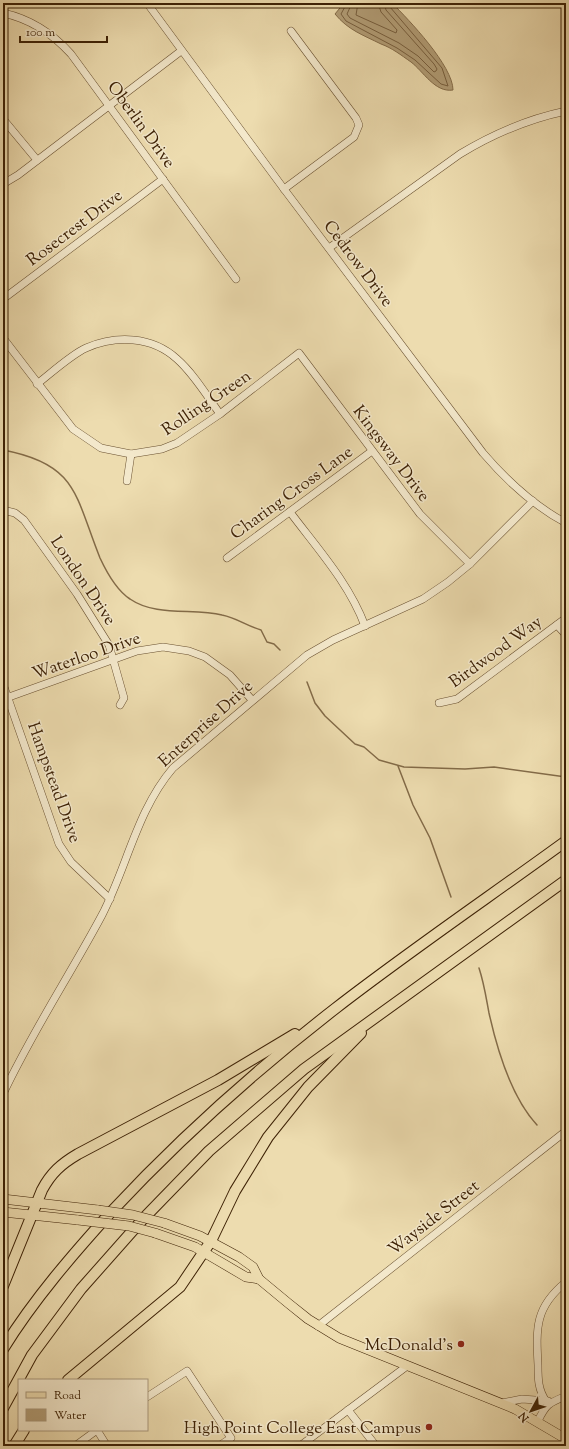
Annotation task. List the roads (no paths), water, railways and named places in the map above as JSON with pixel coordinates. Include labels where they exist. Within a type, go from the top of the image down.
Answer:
[{"type":"highway","points":[[3,1349],[20,1323],[59,1272],[145,1176],[190,1131],[238,1088],[337,1007],[566,841]]},
{"type":"highway","points":[[18,1379],[28,1361],[61,1314],[101,1265],[165,1195],[209,1151],[280,1089],[329,1050],[566,880]]},
{"type":"highway","points":[[3,1286],[31,1215],[49,1178],[57,1168],[66,1161],[224,1077],[337,1007]]},
{"type":"highway","points":[[69,1379],[172,1295],[186,1279],[211,1241],[242,1177],[277,1124],[315,1079],[381,1014]]},
{"type":"highway","points":[[3,1408],[18,1380]]},
{"type":"highway","points":[[14,1446],[23,1431]]},
{"type":"main road","points":[[3,1199],[133,1215],[164,1222],[211,1241],[230,1251],[253,1267],[259,1279],[318,1326],[348,1343],[502,1403],[538,1421],[566,1439]]},
{"type":"main road","points":[[3,1212],[129,1226],[155,1232],[204,1252],[246,1277],[259,1279]]},
{"type":"street","name":"Cedrow Drive","points":[[147,3],[284,189],[483,453],[514,486],[533,501],[566,523]]},
{"type":"street","name":"Oberlin Drive","points":[[3,13],[36,24],[60,42],[72,54],[236,279]]},
{"type":"street","points":[[284,189],[354,137],[359,125],[356,118],[291,32]]},
{"type":"street","points":[[3,184],[181,51]]},
{"type":"street","points":[[329,248],[479,142],[527,121],[566,111]]},
{"type":"street","points":[[3,119],[37,160]]},
{"type":"street","name":"Rosecrest Drive","points":[[3,299],[163,179]]},
{"type":"street","name":"Rolling Green","points":[[3,338],[72,429],[101,448],[131,454],[162,449],[176,444],[220,414],[299,353]]},
{"type":"street","points":[[38,384],[85,348],[121,339],[139,340],[156,345],[177,359],[220,414]]},
{"type":"street","name":"Kingsway Drive","points":[[299,353],[420,514],[470,564]]},
{"type":"street","name":"Charing Cross Lane","points":[[227,558],[372,451]]},
{"type":"street","points":[[127,481],[131,454]]},
{"type":"street","name":"Enterprise Drive","points":[[3,1094],[28,1044],[110,899],[146,808],[162,781],[183,758],[307,655],[333,640],[423,599],[448,582],[470,564],[533,501]]},
{"type":"street","name":"London Drive","points":[[3,510],[20,516],[77,594],[109,644],[124,698],[120,705]]},
{"type":"street","points":[[290,512],[346,586],[357,606],[365,626]]},
{"type":"street","name":"Birdwood Way","points":[[439,703],[457,699],[566,618]]},
{"type":"street","points":[[557,625],[566,635]]},
{"type":"street","name":"Waterloo Drive","points":[[9,697],[137,651],[153,648],[172,648],[189,651],[206,657],[220,667],[252,700]]},
{"type":"street","name":"Hampstead Drive","points":[[3,684],[9,697],[59,844],[71,862],[110,899]]},
{"type":"street","name":"Wayside Street","points":[[318,1326],[566,1131]]},
{"type":"street","points":[[528,1400],[536,1394],[539,1388],[536,1336],[538,1321],[547,1300],[566,1282]]},
{"type":"street","points":[[300,1446],[407,1366]]},
{"type":"street","points":[[148,1396],[187,1371],[230,1438],[218,1446]]},
{"type":"street","points":[[539,1388],[548,1401]]},
{"type":"street","points":[[502,1403],[528,1400],[548,1401],[566,1396]]},
{"type":"street","points":[[538,1421],[548,1401]]},
{"type":"street","points":[[348,1410],[376,1446]]},
{"type":"street","points":[[75,1446],[96,1431]]},
{"type":"street","points":[[98,1431],[108,1446]]},
{"type":"water","points":[[344,3],[392,3],[409,20],[438,56],[451,80],[453,90],[447,90],[435,85],[416,66],[400,54],[356,32],[345,24],[335,14]]},
{"type":"waterway","points":[[3,450],[28,456],[46,464],[60,474],[70,486],[78,500],[100,558],[112,581],[120,591],[130,599],[140,605],[151,608],[211,613],[232,618],[261,630],[267,642],[274,644],[280,650]]},
{"type":"waterway","points":[[307,682],[315,703],[325,716],[355,744],[364,747],[379,760],[404,767],[465,769],[494,767],[566,777]]},
{"type":"waterway","points":[[398,766],[413,805],[430,838],[451,897]]},
{"type":"waterway","points":[[479,968],[484,985],[492,1027],[506,1072],[520,1101],[537,1125]]},
{"type":"place","name":"McDonald's","points":[[461,1344]]},
{"type":"place","name":"High Point College East Campus","points":[[429,1427]]}]
